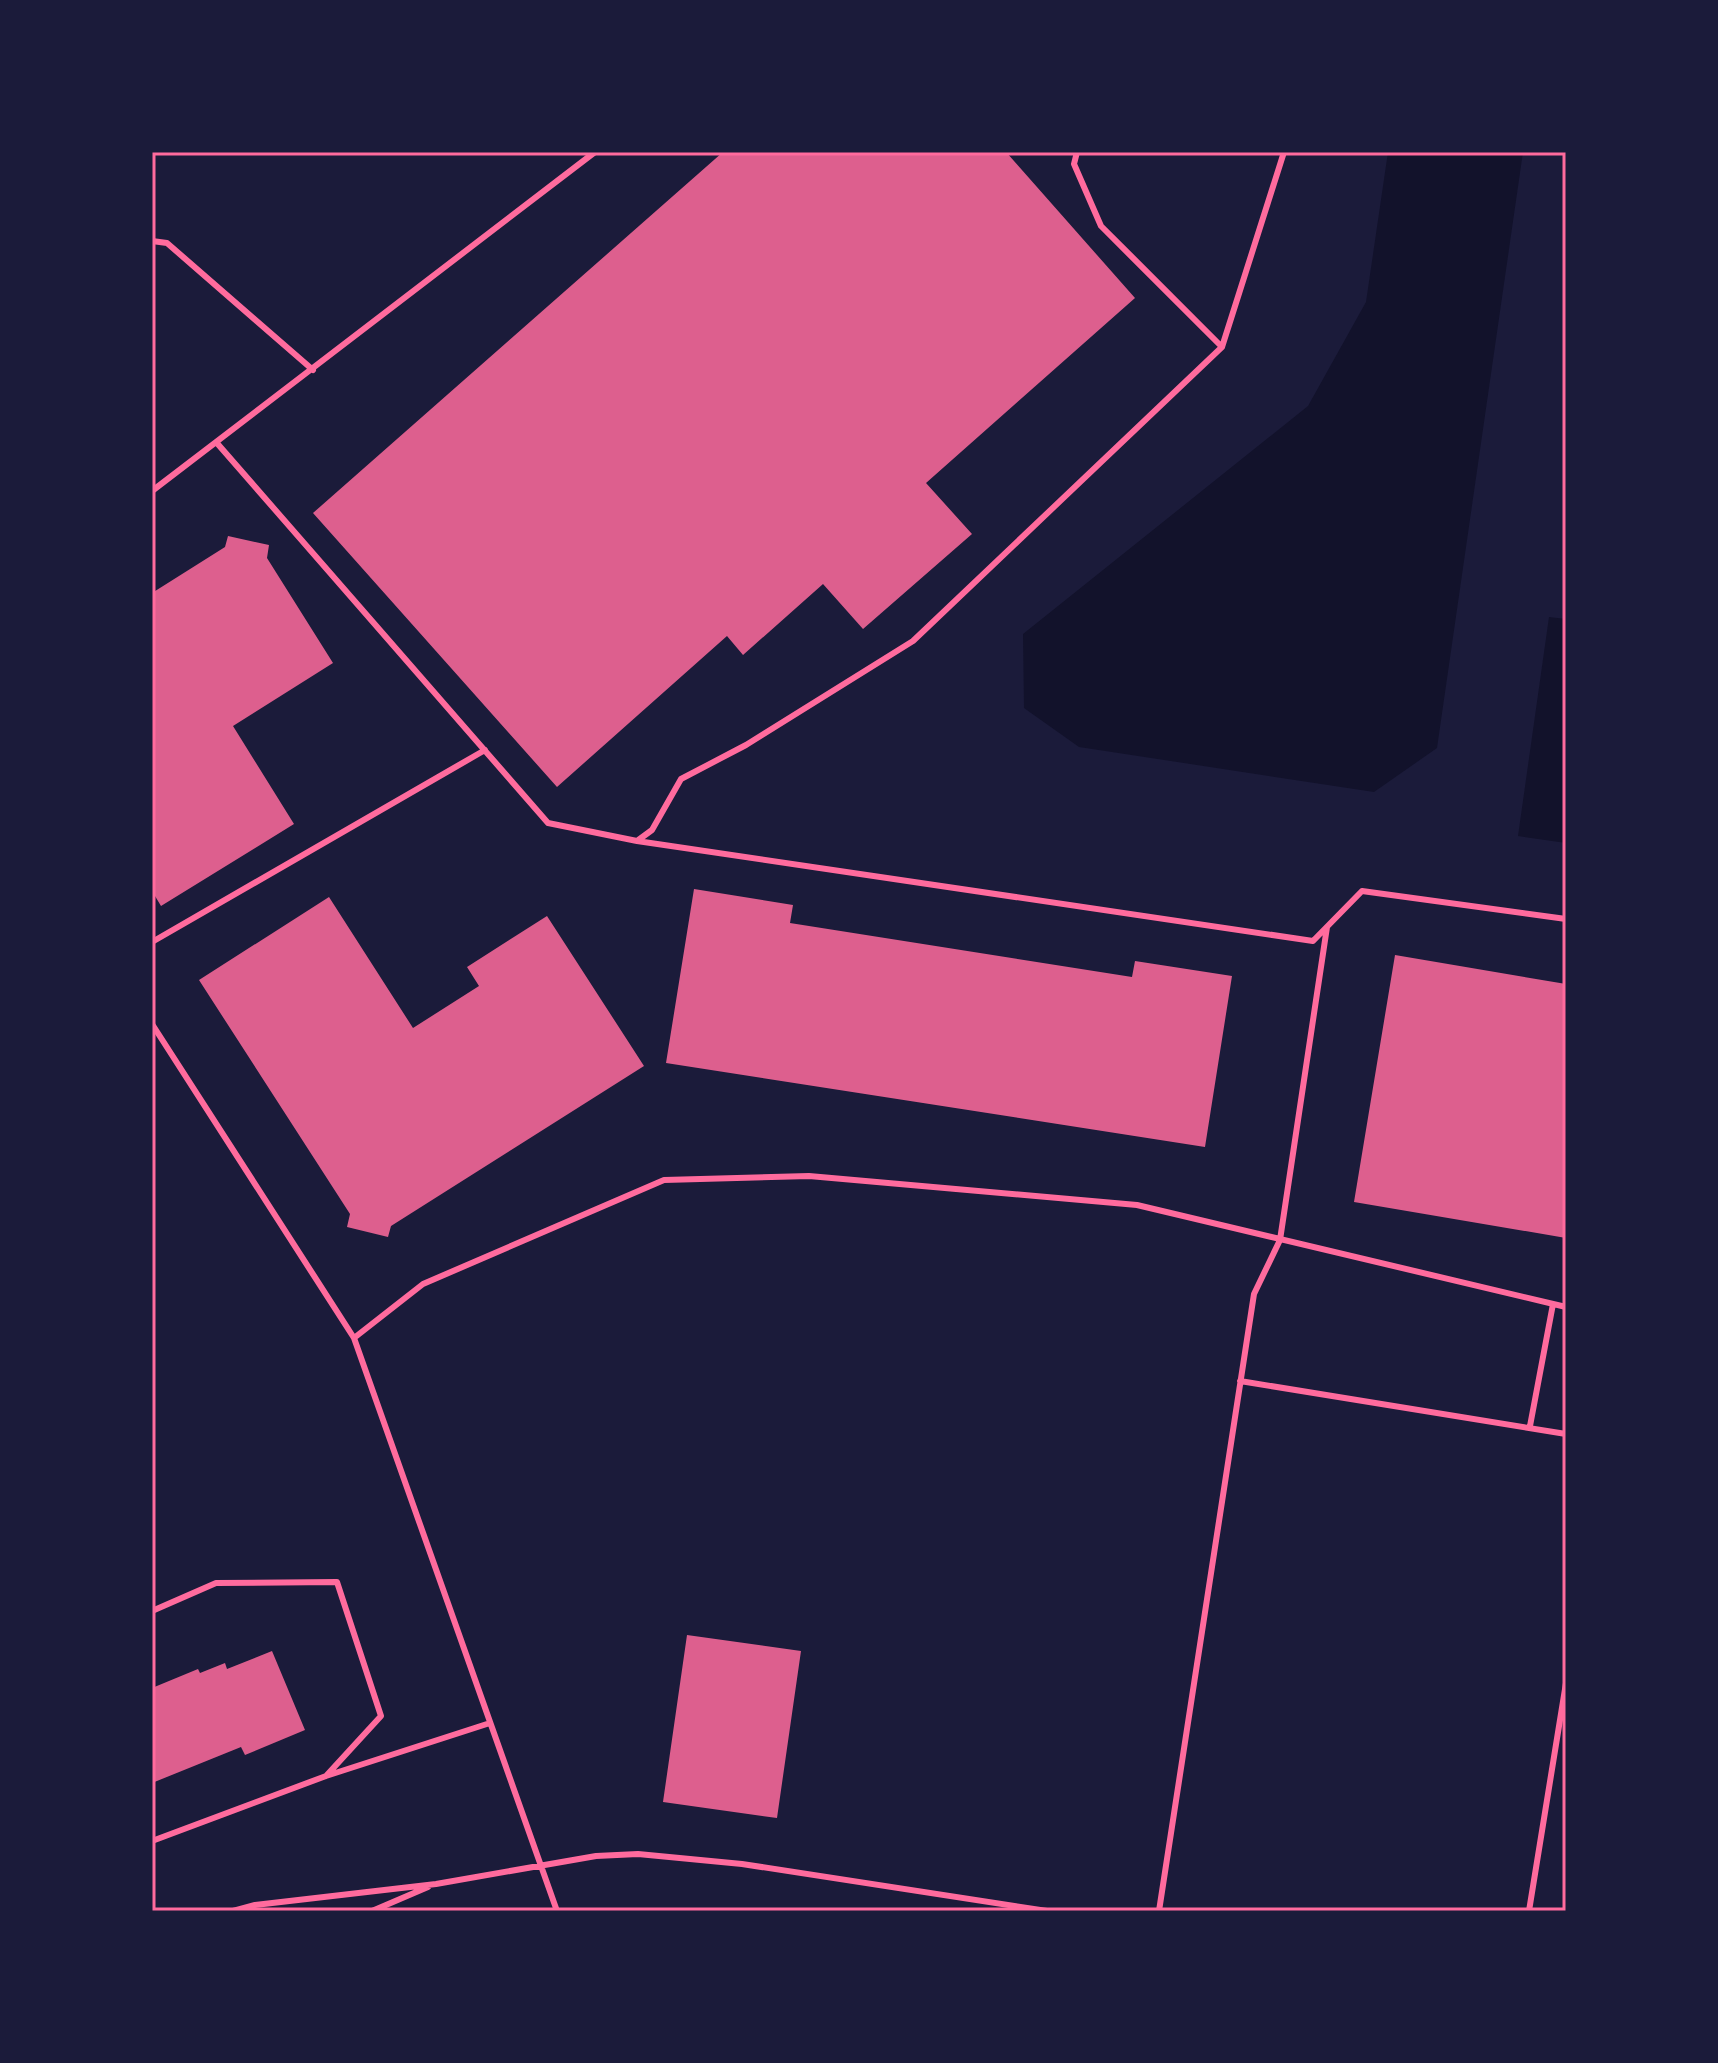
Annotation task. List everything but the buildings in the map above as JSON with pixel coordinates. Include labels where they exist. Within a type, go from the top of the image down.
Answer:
[{"type":"lane","points":[[152,491],[595,152]]},
{"type":"lane","points":[[1077,152],[1074,164],[1101,226],[1222,347]]},
{"type":"lane","points":[[637,841],[652,830],[681,779],[746,745],[913,641],[1222,347],[1284,152]]},
{"type":"lane","points":[[152,241],[167,243],[313,370]]},
{"type":"lane","points":[[216,442],[548,823],[637,841],[1002,892],[1313,941],[1362,891],[1566,919]]},
{"type":"lane","points":[[152,942],[485,750]]},
{"type":"lane","points":[[1159,1911],[1254,1294],[1280,1240],[1327,927]]},
{"type":"lane","points":[[152,1024],[354,1338],[557,1911]]},
{"type":"lane","points":[[354,1338],[423,1284],[664,1180],[809,1176],[1137,1205],[1566,1307]]},
{"type":"lane","points":[[1530,1426],[1553,1304]]},
{"type":"lane","points":[[1240,1381],[1566,1434]]},
{"type":"lane","points":[[152,1611],[216,1583],[337,1582],[381,1716],[326,1776]]},
{"type":"lane","points":[[1529,1911],[1566,1683]]},
{"type":"lane","points":[[152,1841],[326,1776],[490,1723]]},
{"type":"lane","points":[[233,1911],[255,1905],[436,1884],[596,1856],[638,1854],[742,1864],[1047,1911]]},
{"type":"lane","points":[[372,1911],[436,1884]]},
{"type":"shaded area","points":[[1388,152],[1523,152],[1437,748],[1374,792],[1079,747],[1024,708],[1023,634],[1308,406],[1366,302]]},
{"type":"shaded area","points":[[1549,617],[1566,619],[1566,843],[1518,836]]}]
